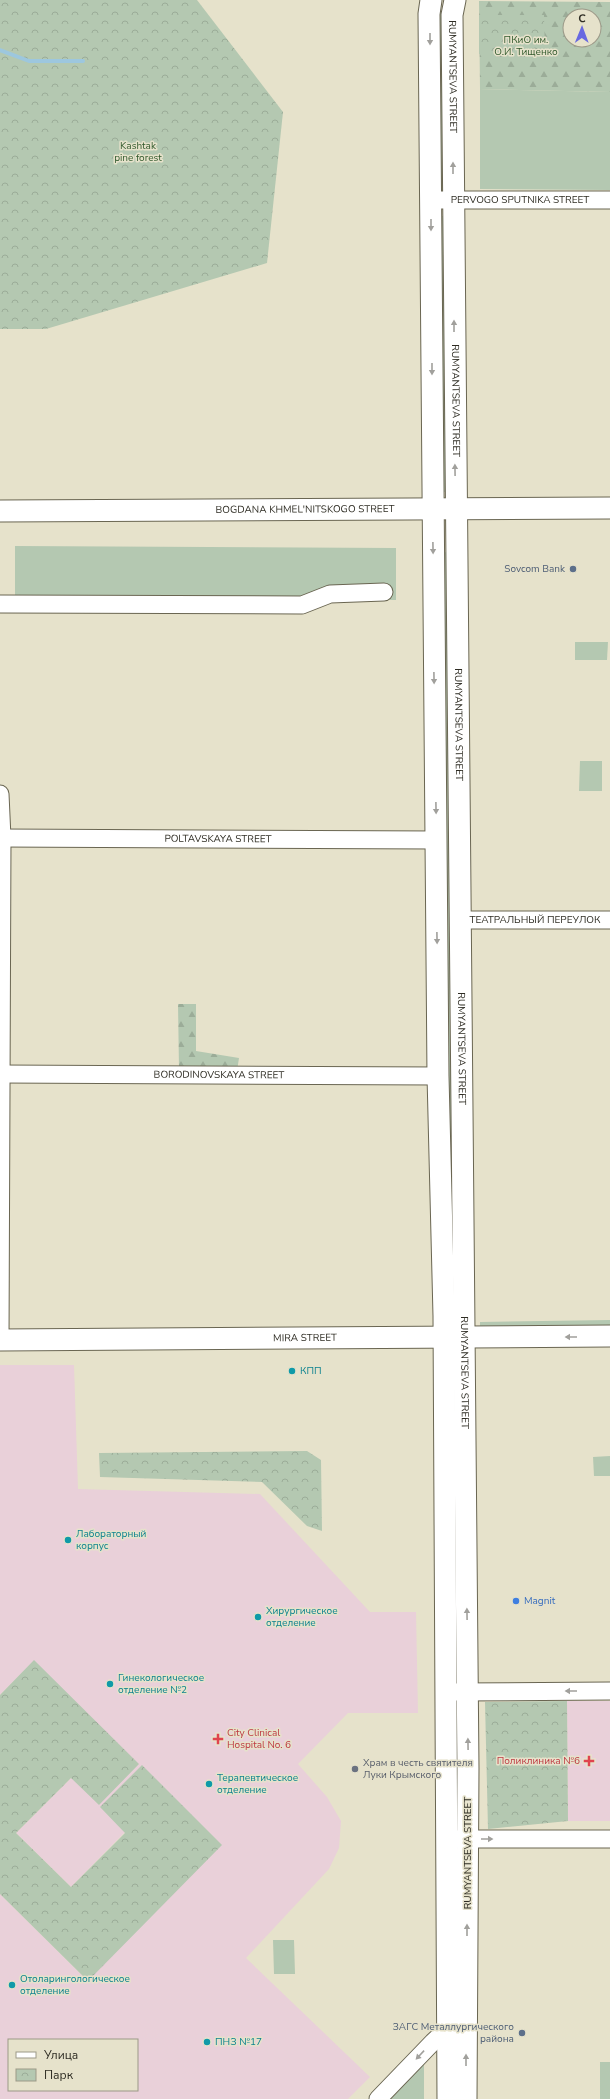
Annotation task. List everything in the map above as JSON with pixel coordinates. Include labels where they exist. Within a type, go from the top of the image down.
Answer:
[{"type":"main road","name":"RUMYANTSEVA STREET","points":[[432,0],[429,14],[430,200],[438,1076],[444,1337],[457,1692]]},
{"type":"main road","name":"RUMYANTSEVA STREET","points":[[454,1],[452,15],[453,200],[464,1337],[457,1692],[458,1839],[466,2099]]},
{"type":"main road","name":"BOGDANA KHMEL'NITSKOGO STREET","points":[[0,511],[610,508]]},
{"type":"main road","name":"MIRA STREET","points":[[0,1340],[316,1340],[444,1337],[610,1336]]},
{"type":"main road","name":"RUMYANTSEVA STREET","points":[[448,2099],[448,2028],[458,1839]]},
{"type":"street","name":"PERVOGO SPUTNIKA STREET","points":[[430,200],[610,200]]},
{"type":"street","points":[[0,604],[302,605],[330,594],[384,592]]},
{"type":"street","points":[[0,794],[0,1340]]},
{"type":"street","name":"POLTAVSKAYA STREET","points":[[1,838],[436,840]]},
{"type":"street","name":"ТЕАТРАЛЬНЫЙ ПЕРЕУЛОК","points":[[460,920],[610,920]]},
{"type":"street","name":"BORODINOVSKAYA STREET","points":[[0,1074],[438,1076]]},
{"type":"street","points":[[457,1692],[610,1691]]},
{"type":"street","points":[[458,1839],[610,1838]]},
{"type":"street","points":[[378,2099],[448,2028]]},
{"type":"shaded area","name":"City Clinical Hospital No. 6","points":[[0,1365],[74,1365],[78,1489],[260,1494],[370,1612],[416,1612],[418,1713],[348,1713],[298,1764],[327,1797],[341,1821],[339,1848],[329,1869],[246,1958],[370,2077],[348,2099],[0,2099],[0,1894],[88,1981],[125,1832],[71,1887],[16,1833],[71,1778],[34,1661],[0,1695]]},
{"type":"shaded area","name":"Поликлиника №6","points":[[567,1701],[610,1701],[610,1821],[568,1821]]},
{"type":"green space","name":"Kashtak pine forest","points":[[0,0],[197,0],[283,112],[267,263],[46,329],[0,329]]},
{"type":"green space","name":"ПКиО им. О.И. Тищенко","points":[[479,1],[610,2],[610,92],[480,89]]},
{"type":"green space","points":[[439,12],[443,12],[446,191],[439,193]]},
{"type":"green space","points":[[479,15],[544,15],[545,53],[479,54]]},
{"type":"green space","points":[[480,89],[610,92],[610,190],[480,189]]},
{"type":"green space","points":[[438,216],[443,216],[447,492],[442,492]]},
{"type":"green space","points":[[15,546],[396,548],[396,600],[15,597]]},
{"type":"green space","points":[[446,552],[457,1311],[450,1311],[444,553]]},
{"type":"green space","points":[[575,642],[608,642],[607,660],[575,660]]},
{"type":"green space","points":[[580,761],[602,761],[602,791],[579,791]]},
{"type":"green space","points":[[178,1004],[196,1004],[196,1051],[239,1058],[237,1071],[179,1069]]},
{"type":"green space","points":[[610,1320],[610,1331],[480,1333],[480,1322]]},
{"type":"green space","points":[[307,1451],[321,1460],[322,1531],[307,1526],[262,1482],[100,1477],[99,1453]]},
{"type":"green space","points":[[610,1456],[610,1476],[594,1476],[593,1457]]},
{"type":"green space","points":[[34,1660],[139,1764],[99,1805],[71,1778],[16,1833],[71,1887],[125,1833],[100,1807],[142,1765],[222,1845],[88,1981],[0,1894],[0,1695]]},
{"type":"green space","points":[[567,1701],[568,1821],[488,1829],[485,1702]]},
{"type":"green space","points":[[273,1940],[294,1940],[295,1974],[274,1974]]},
{"type":"green space","points":[[424,2058],[424,2099],[382,2099]]},
{"type":"green space","points":[[600,2062],[610,2062],[610,2099],[600,2099]]},
{"type":"waterway","points":[[0,50],[29,61],[83,61]]},
{"type":"place","name":"Sovcom Bank","points":[[573,569]]},
{"type":"place","name":"КПП","points":[[292,1371]]},
{"type":"place","name":"Лабораторный корпус","points":[[68,1540]]},
{"type":"place","name":"Magnit","points":[[516,1601]]},
{"type":"place","name":"Хирургическое отделение","points":[[258,1617]]},
{"type":"place","name":"Гинекологическое отделение №2","points":[[110,1684]]},
{"type":"place","name":"City Clinical Hospital No. 6","points":[[218,1739]]},
{"type":"place","name":"Поликлиника №6","points":[[589,1761]]},
{"type":"place","name":"Храм в честь святителя Луки Крымского","points":[[355,1769]]},
{"type":"place","name":"Терапевтическое отделение","points":[[209,1784]]},
{"type":"place","name":"Отоларингологическое отделение","points":[[12,1985]]},
{"type":"place","name":"ЗАГС Металлургического района","points":[[522,2033]]},
{"type":"place","name":"ПНЗ №17","points":[[207,2042]]}]
